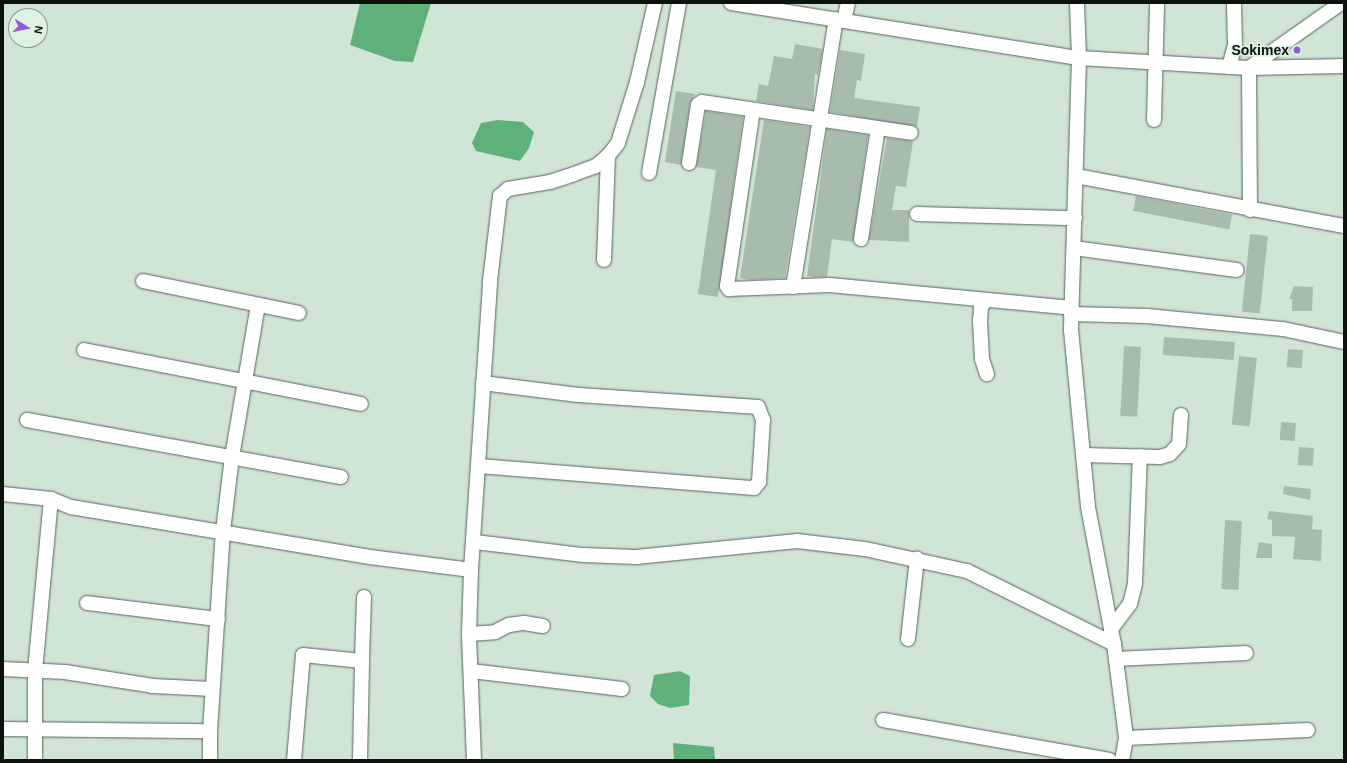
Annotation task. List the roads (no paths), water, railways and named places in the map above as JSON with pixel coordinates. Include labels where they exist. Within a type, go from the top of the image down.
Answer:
[{"type":"street","points":[[474,760],[470,634],[471,570],[475,542],[483,383],[500,196],[508,189],[550,182],[596,166],[608,156],[618,143],[639,75],[656,3]]},
{"type":"street","points":[[649,173],[679,3]]},
{"type":"street","points":[[731,3],[840,19],[1079,58],[1158,61],[1249,68],[1344,66]]},
{"type":"street","points":[[793,287],[820,120],[840,19],[848,3]]},
{"type":"street","points":[[1077,3],[1079,58],[1072,311],[1088,507],[1114,644],[1126,738],[1122,760]]},
{"type":"street","points":[[1154,120],[1158,61],[1157,3]]},
{"type":"street","points":[[1229,67],[1236,45],[1234,3]]},
{"type":"street","points":[[1249,68],[1341,3]]},
{"type":"street","points":[[1249,68],[1250,210]]},
{"type":"street","points":[[689,163],[699,103],[911,133]]},
{"type":"street","points":[[753,110],[727,286],[734,291],[830,285],[986,300],[1072,311],[1146,316],[1276,329],[1344,342]]},
{"type":"street","points":[[861,239],[878,128]]},
{"type":"street","points":[[604,260],[608,156]]},
{"type":"street","points":[[1076,176],[1250,210],[1344,226]]},
{"type":"street","points":[[917,214],[1074,218]]},
{"type":"street","points":[[1074,248],[1237,270]]},
{"type":"street","points":[[143,281],[299,313]]},
{"type":"street","points":[[986,300],[981,307],[980,322],[982,359],[987,374]]},
{"type":"street","points":[[210,760],[212,689],[223,531],[232,457],[258,305]]},
{"type":"street","points":[[84,350],[361,404]]},
{"type":"street","points":[[479,466],[754,488],[759,482],[763,420],[758,408],[578,395],[483,383]]},
{"type":"street","points":[[1083,455],[1140,456],[1170,454],[1178,444],[1181,415]]},
{"type":"street","points":[[27,420],[341,477]]},
{"type":"street","points":[[1111,629],[1130,604],[1135,584],[1140,456]]},
{"type":"street","points":[[3,494],[51,499],[71,507],[223,531],[370,557],[471,570]]},
{"type":"street","points":[[35,760],[35,670],[51,499]]},
{"type":"street","points":[[475,542],[583,555],[636,557],[797,541],[865,549],[967,571],[1114,644]]},
{"type":"street","points":[[908,639],[917,559]]},
{"type":"street","points":[[360,760],[364,596]]},
{"type":"street","points":[[87,603],[218,619]]},
{"type":"street","points":[[470,634],[495,632],[508,625],[524,623],[543,626]]},
{"type":"street","points":[[1116,659],[1246,653]]},
{"type":"street","points":[[294,760],[303,655],[362,661]]},
{"type":"street","points":[[3,669],[35,670],[152,686],[212,689]]},
{"type":"street","points":[[471,671],[622,689]]},
{"type":"street","points":[[883,720],[1109,760]]},
{"type":"street","points":[[3,728],[210,731]]},
{"type":"street","points":[[1126,738],[1308,730]]},
{"type":"place","name":"Sokimex","points":[[1297,50]]}]
